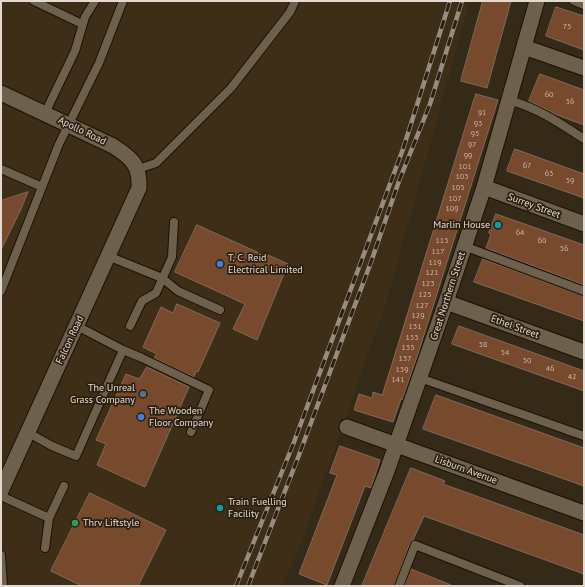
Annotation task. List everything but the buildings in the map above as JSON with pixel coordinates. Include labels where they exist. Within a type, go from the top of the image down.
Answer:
[{"type":"street","name":"Great Northern Street","points":[[342,586],[396,445],[446,302],[484,187],[537,1]]},
{"type":"street","points":[[524,47],[584,68]]},
{"type":"street","name":"Apollo Road","points":[[1,93],[113,146],[125,154],[138,169]]},
{"type":"street","name":"Falcon Road","points":[[1,490],[6,468],[27,432],[77,326],[139,188],[140,177],[138,169]]},
{"type":"street","name":"Surrey Street","points":[[484,187],[584,224]]},
{"type":"street","name":"Ethel Street","points":[[446,302],[584,352]]},
{"type":"street","name":"Lisburn Avenue","points":[[347,427],[584,513]]},
{"type":"lane","points":[[34,1],[82,24]]},
{"type":"lane","points":[[45,114],[75,51],[85,17],[95,1]]},
{"type":"lane","points":[[1,291],[68,124],[99,63],[123,1]]},
{"type":"lane","points":[[138,169],[156,163],[231,88],[290,12],[295,1]]},
{"type":"lane","points":[[574,1],[584,4]]},
{"type":"lane","points":[[508,100],[523,104],[546,115],[584,138]]},
{"type":"lane","points":[[1,169],[42,187]]},
{"type":"lane","points":[[130,326],[142,300],[156,293],[172,257],[174,222]]},
{"type":"lane","points":[[464,246],[584,291]]},
{"type":"lane","points":[[108,256],[162,278],[178,292],[220,310]]},
{"type":"lane","points":[[77,326],[123,350],[209,390],[191,432]]},
{"type":"lane","points":[[27,432],[52,446],[76,456],[123,350]]},
{"type":"lane","points":[[420,378],[584,436]]},
{"type":"lane","points":[[45,548],[49,518],[64,486]]},
{"type":"lane","points":[[1,496],[49,518]]},
{"type":"lane","points":[[399,586],[415,545],[520,586]]},
{"type":"lane","points":[[1,555],[3,586]]},
{"type":"shaded area","points":[[1,1],[470,1],[386,304],[300,546],[282,586],[1,586]]},
{"type":"railway","points":[[236,586],[294,442],[403,149],[450,1]]},
{"type":"railway","points":[[248,586],[371,262],[399,181],[430,104],[462,1]]},
{"type":"place","name":"Marlin House","points":[[498,225]]},
{"type":"place","name":"T. C. Reid Electrical Limited","points":[[220,264]]},
{"type":"place","name":"The Unreal Grass Company","points":[[143,394]]},
{"type":"place","name":"The Wooden Floor Company","points":[[141,417]]},
{"type":"place","name":"Train Fuelling Facility","points":[[220,508]]},
{"type":"place","name":"Thrv Liftstyle","points":[[75,523]]}]
